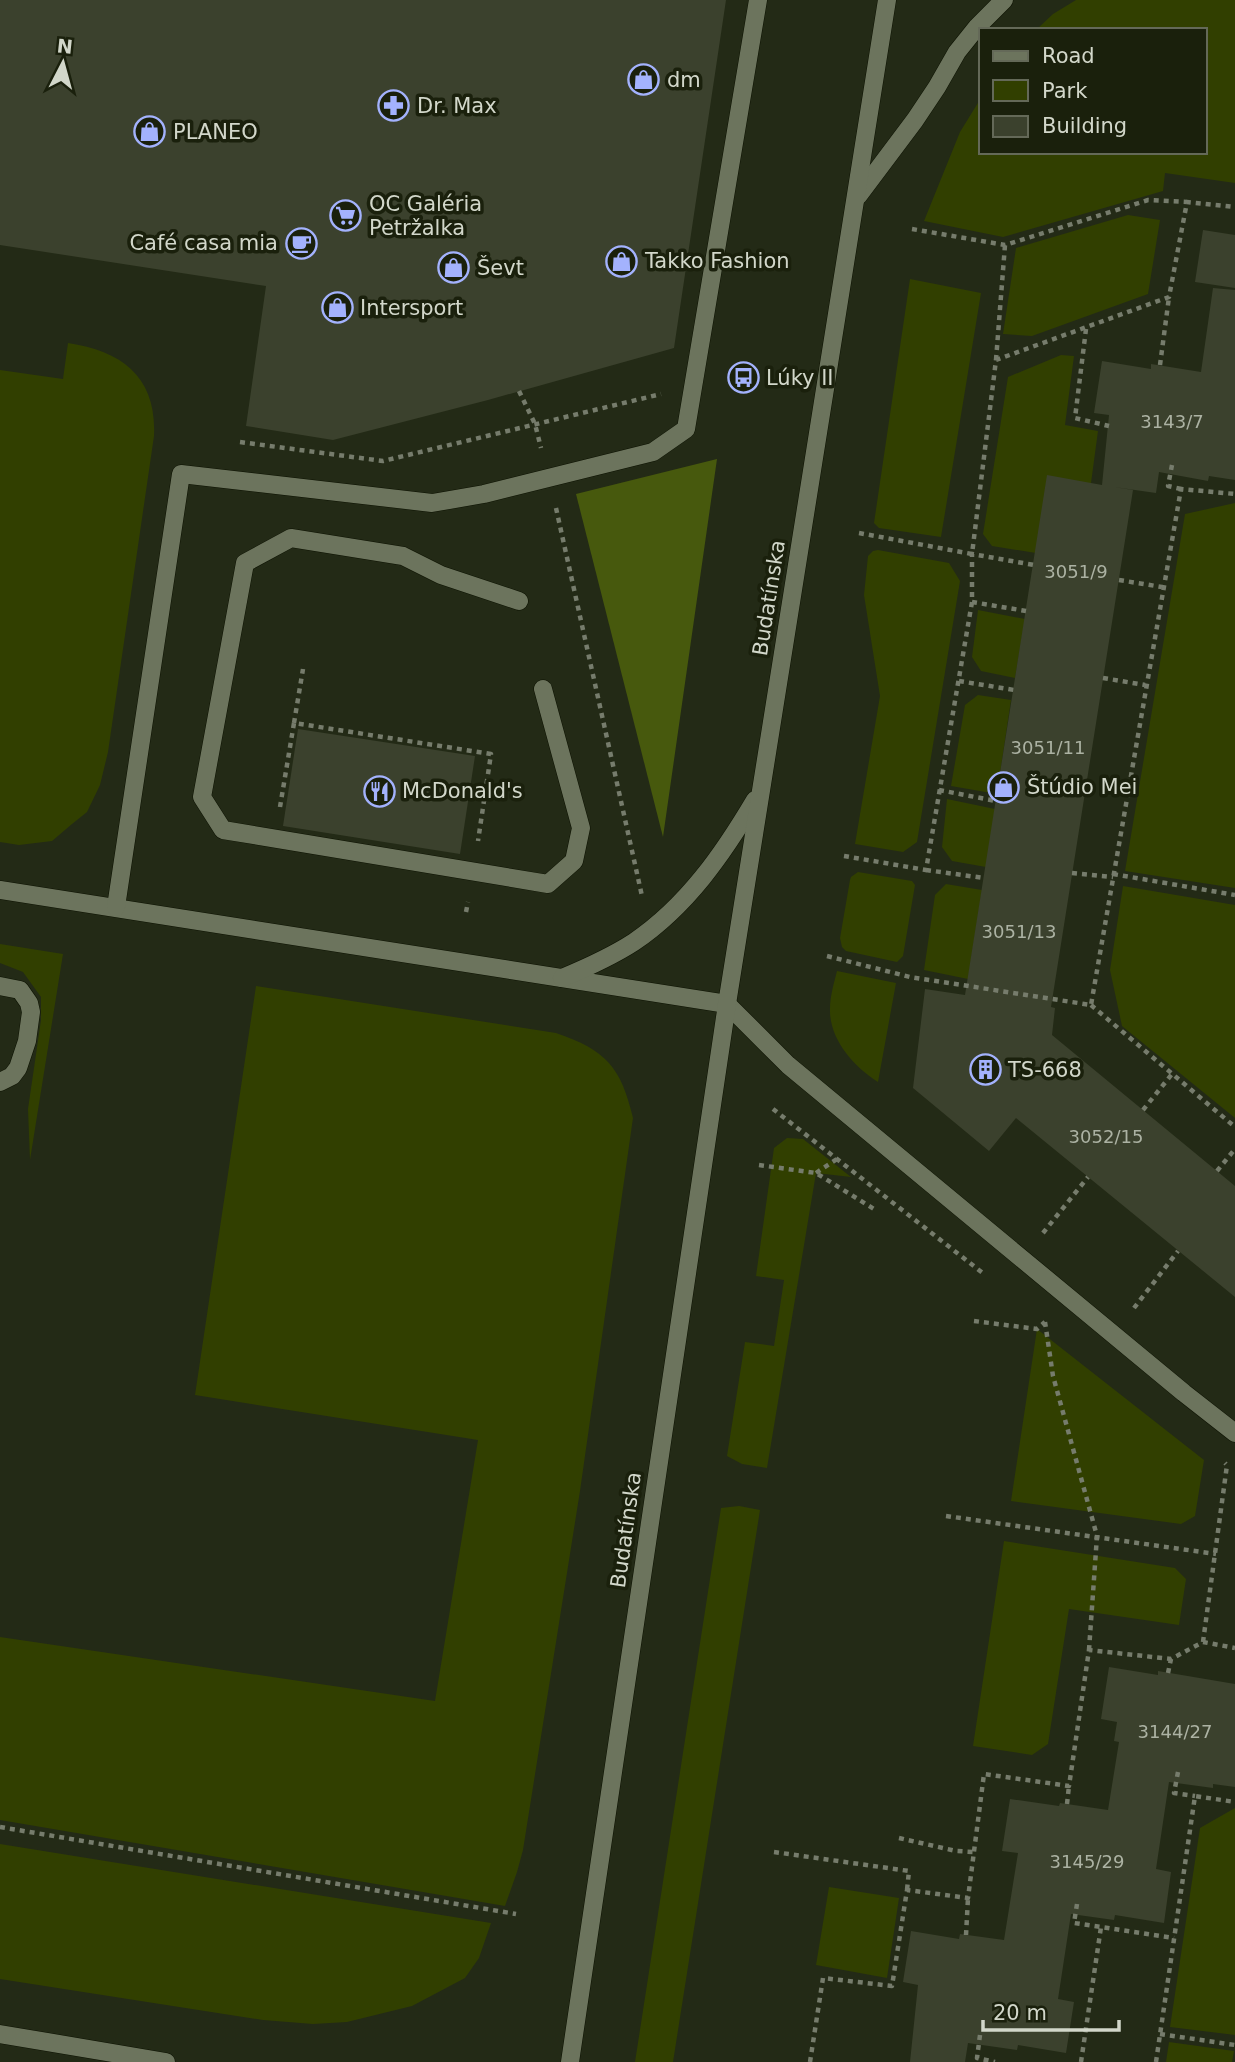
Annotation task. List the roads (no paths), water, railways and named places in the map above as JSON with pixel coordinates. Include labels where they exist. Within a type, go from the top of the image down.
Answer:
[{"type":"street","points":[[116,907],[181,474],[432,503],[484,494],[653,452],[686,429],[758,0]]},
{"type":"street","name":"Budatínska","points":[[570,2062],[727,1004],[887,0]]},
{"type":"street","name":"Budatínska","points":[[856,199],[915,120],[957,52],[1004,0]]},
{"type":"street","points":[[519,601],[441,575],[403,556],[291,538],[245,563],[202,797],[223,830],[548,884],[575,861],[580,828],[543,689]]},
{"type":"street","points":[[562,978],[591,966],[635,941],[690,894],[715,864],[761,791]]},
{"type":"street","points":[[0,890],[727,1004],[788,1065],[1235,1433]]},
{"type":"street","points":[[0,986],[20,990],[29,1003],[31,1012],[22,1060],[12,1076],[0,1082]]},
{"type":"street","points":[[0,2035],[166,2062]]},
{"type":"place","name":"dm","points":[[644,80]]},
{"type":"place","name":"Dr. Max","points":[[394,106]]},
{"type":"place","name":"PLANEO","points":[[150,132]]},
{"type":"place","name":"OC Galéria Petržalka","points":[[346,216]]},
{"type":"place","name":"Café casa mia","points":[[301,243]]},
{"type":"place","name":"Takko Fashion","points":[[622,261]]},
{"type":"place","name":"Ševt","points":[[454,268]]},
{"type":"place","name":"Intersport","points":[[337,308]]},
{"type":"place","name":"Lúky II","points":[[743,378]]},
{"type":"place","name":"Štúdio Mei","points":[[1004,787]]},
{"type":"place","name":"McDonald's","points":[[379,791]]},
{"type":"place","name":"TS-668","points":[[985,1070]]}]
